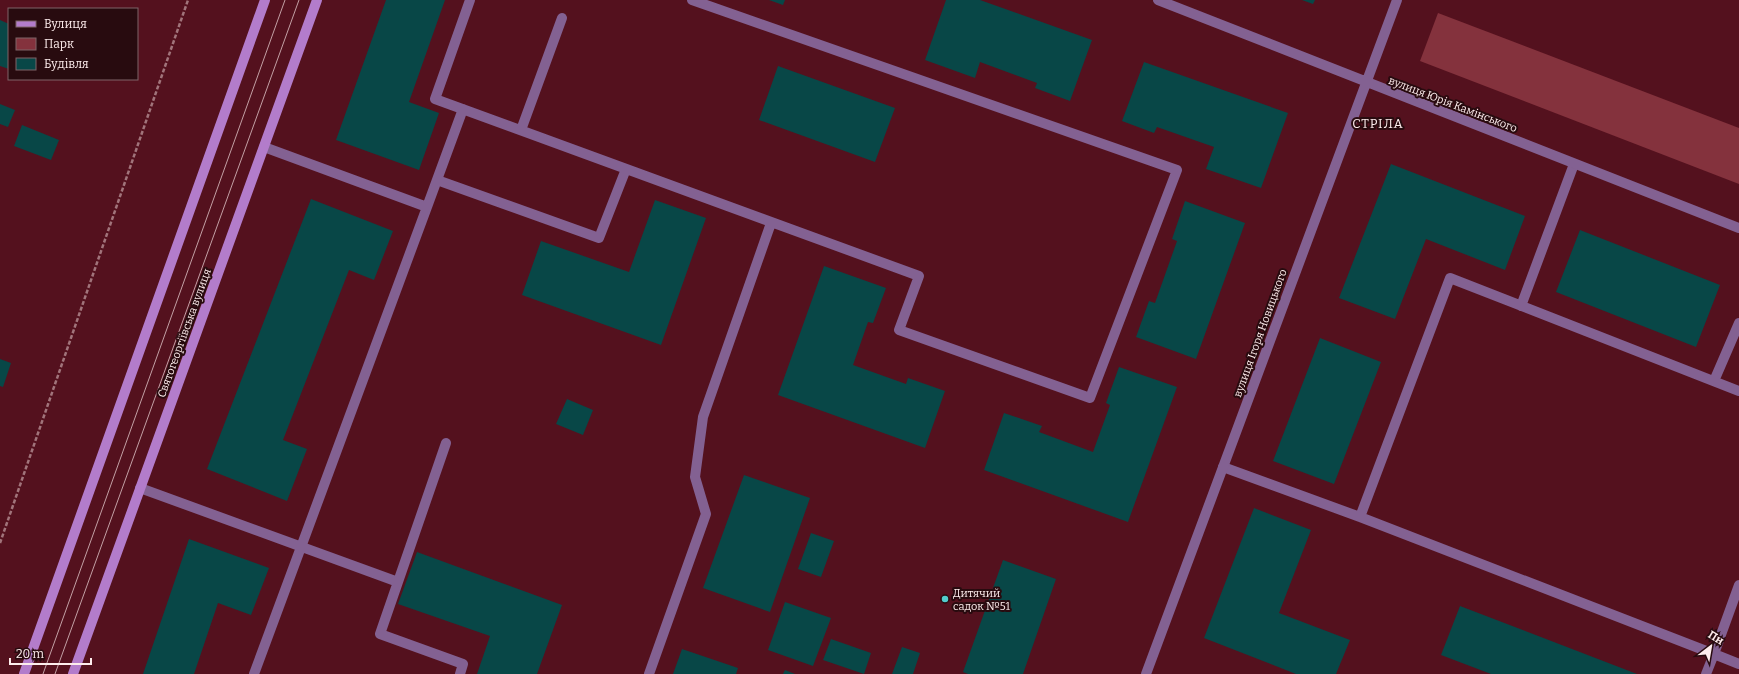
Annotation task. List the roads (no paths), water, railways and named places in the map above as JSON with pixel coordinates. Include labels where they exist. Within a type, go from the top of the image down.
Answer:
[{"type":"main road","points":[[24,674],[265,0]]},
{"type":"main road","name":"Святогеоргіївська вулиця","points":[[73,674],[317,0]]},
{"type":"street","points":[[470,0],[436,99],[919,276],[899,330],[1090,398],[1176,170],[692,0]]},
{"type":"street","name":"вулиця Юрія Камінського","points":[[1158,0],[1366,83],[1739,228]]},
{"type":"street","name":"вулиця Ігоря Новицького","points":[[1146,674],[1397,0]]},
{"type":"street","points":[[521,130],[562,18]]},
{"type":"street","points":[[254,674],[463,109]]},
{"type":"street","points":[[264,147],[427,207]]},
{"type":"street","points":[[1521,306],[1574,164]]},
{"type":"street","points":[[437,180],[600,238],[626,169]]},
{"type":"street","points":[[649,674],[706,514],[695,477],[703,417],[771,223]]},
{"type":"street","points":[[1360,517],[1450,278],[1739,391]]},
{"type":"street","points":[[1714,381],[1739,322]]},
{"type":"street","points":[[446,443],[380,634],[463,664],[460,674]]},
{"type":"street","points":[[1223,467],[1360,517],[1739,664]]},
{"type":"street","points":[[140,488],[398,582]]},
{"type":"street","points":[[1706,674],[1739,585]]},
{"type":"tram line","points":[[43,674],[285,0]]},
{"type":"tram line","points":[[55,674],[299,0]]},
{"type":"place","name":"Дитячий садок №51","points":[[945,599]]},
{"type":"district","name":"СТРІЛА","points":[[1378,123]]}]
